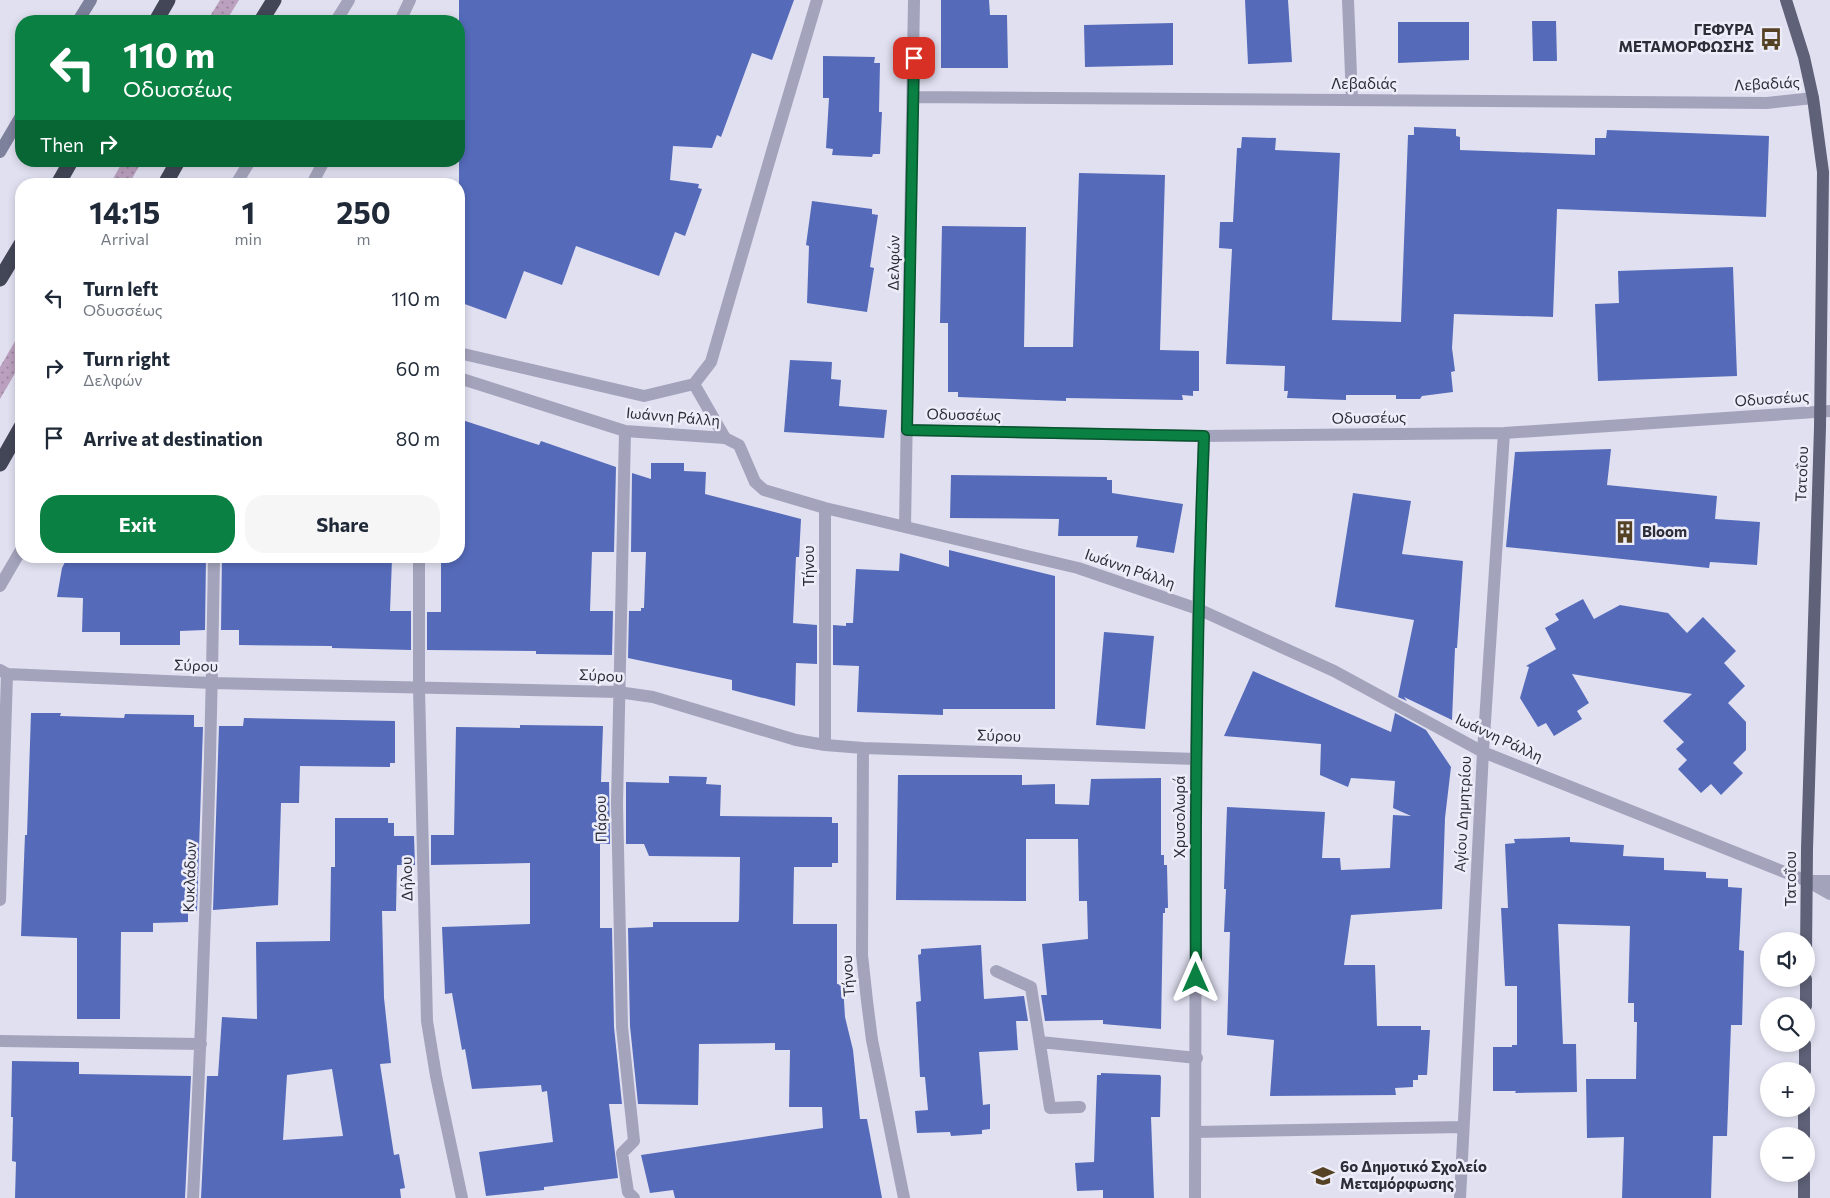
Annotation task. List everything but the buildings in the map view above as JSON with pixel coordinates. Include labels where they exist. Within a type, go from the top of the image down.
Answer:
[{"type":"highway","points":[[159,15],[168,0]]},
{"type":"highway","points":[[265,15],[274,0]]},
{"type":"highway","points":[[61,178],[68,167]]},
{"type":"highway","points":[[168,178],[175,167]]},
{"type":"highway","points":[[0,280],[15,254]]},
{"type":"highway","points":[[0,464],[15,438]]},
{"type":"main road","name":"Τατοΐου","points":[[1786,0],[1804,57],[1813,98],[1823,172],[1825,411],[1806,932]]},
{"type":"main road","points":[[1804,1182],[1804,1198]]},
{"type":"street","points":[[82,15],[91,0]]},
{"type":"street","points":[[340,15],[350,0]]},
{"type":"street","points":[[403,15],[410,0]]},
{"type":"street","points":[[465,354],[644,396],[694,384],[711,362],[818,0]]},
{"type":"street","name":"Δελφών","points":[[905,527],[914,0]]},
{"type":"street","points":[[1348,0],[1352,100]]},
{"type":"street","name":"Λεβαδιάς","points":[[913,97],[1767,103],[1813,98]]},
{"type":"street","points":[[0,152],[15,126]]},
{"type":"street","points":[[240,178],[246,167]]},
{"type":"street","name":"Ιωάννη Ράλλη","points":[[465,380],[625,431],[725,438],[739,445],[754,482],[764,490],[825,508],[1078,568],[1198,609],[1334,671],[1483,752],[1807,881],[1830,894]]},
{"type":"street","points":[[694,384],[725,438]]},
{"type":"street","name":"Οδυσσέως","points":[[907,430],[1204,436],[1504,433],[1825,411]]},
{"type":"street","name":"Πάρου","points":[[625,431],[617,804],[622,1027],[634,1142],[622,1153],[628,1192],[634,1198]]},
{"type":"street","name":"Αγίου Δημητρίου","points":[[1460,1198],[1462,1127],[1483,752],[1504,433]]},
{"type":"street","name":"Χρυσολωρά","points":[[1195,1198],[1197,1058],[1196,759],[1198,609],[1204,436]]},
{"type":"street","name":"Τήνου","points":[[825,508],[825,744]]},
{"type":"street","points":[[0,586],[15,560]]},
{"type":"street","name":"Κυκλάδων","points":[[193,1198],[201,1044],[214,563]]},
{"type":"street","name":"Δήλου","points":[[419,563],[419,688],[427,1021],[436,1076],[462,1198]]},
{"type":"street","points":[[0,900],[4,672]]},
{"type":"street","name":"Σύρου","points":[[4,672],[212,683],[618,692],[653,697],[796,740],[825,744],[863,748],[1196,759]]},
{"type":"street","name":"Τήνου","points":[[863,748],[862,955],[866,1001],[904,1198]]},
{"type":"street","name":"Ιωάννη Ράλλη","points":[[1807,881],[1830,881]]},
{"type":"street","points":[[996,971],[1031,987],[1050,1108],[1080,1107]]},
{"type":"street","points":[[0,1041],[201,1044]]},
{"type":"street","points":[[1040,1042],[1197,1058]]},
{"type":"street","points":[[1196,1132],[1462,1127]]},
{"type":"shaded area","points":[[220,0],[239,0],[230,15],[211,15]]},
{"type":"shaded area","points":[[120,167],[139,167],[132,178],[113,178]]},
{"type":"shaded area","points":[[15,341],[15,373],[0,399],[0,367]]},
{"type":"place","name":"ΓΕΦΥΡΑ ΜΕΤΑΜΟΡΦΩΣΗΣ","points":[[1771,39]]},
{"type":"place","name":"Bloom","points":[[1625,532]]},
{"type":"place","name":"6ο Δημοτικό Σχολείο Μεταμόρφωσης","points":[[1323,1176]]},
{"type":"route","points":[[914,58],[907,430],[1204,436],[1198,609],[1196,978]]}]
